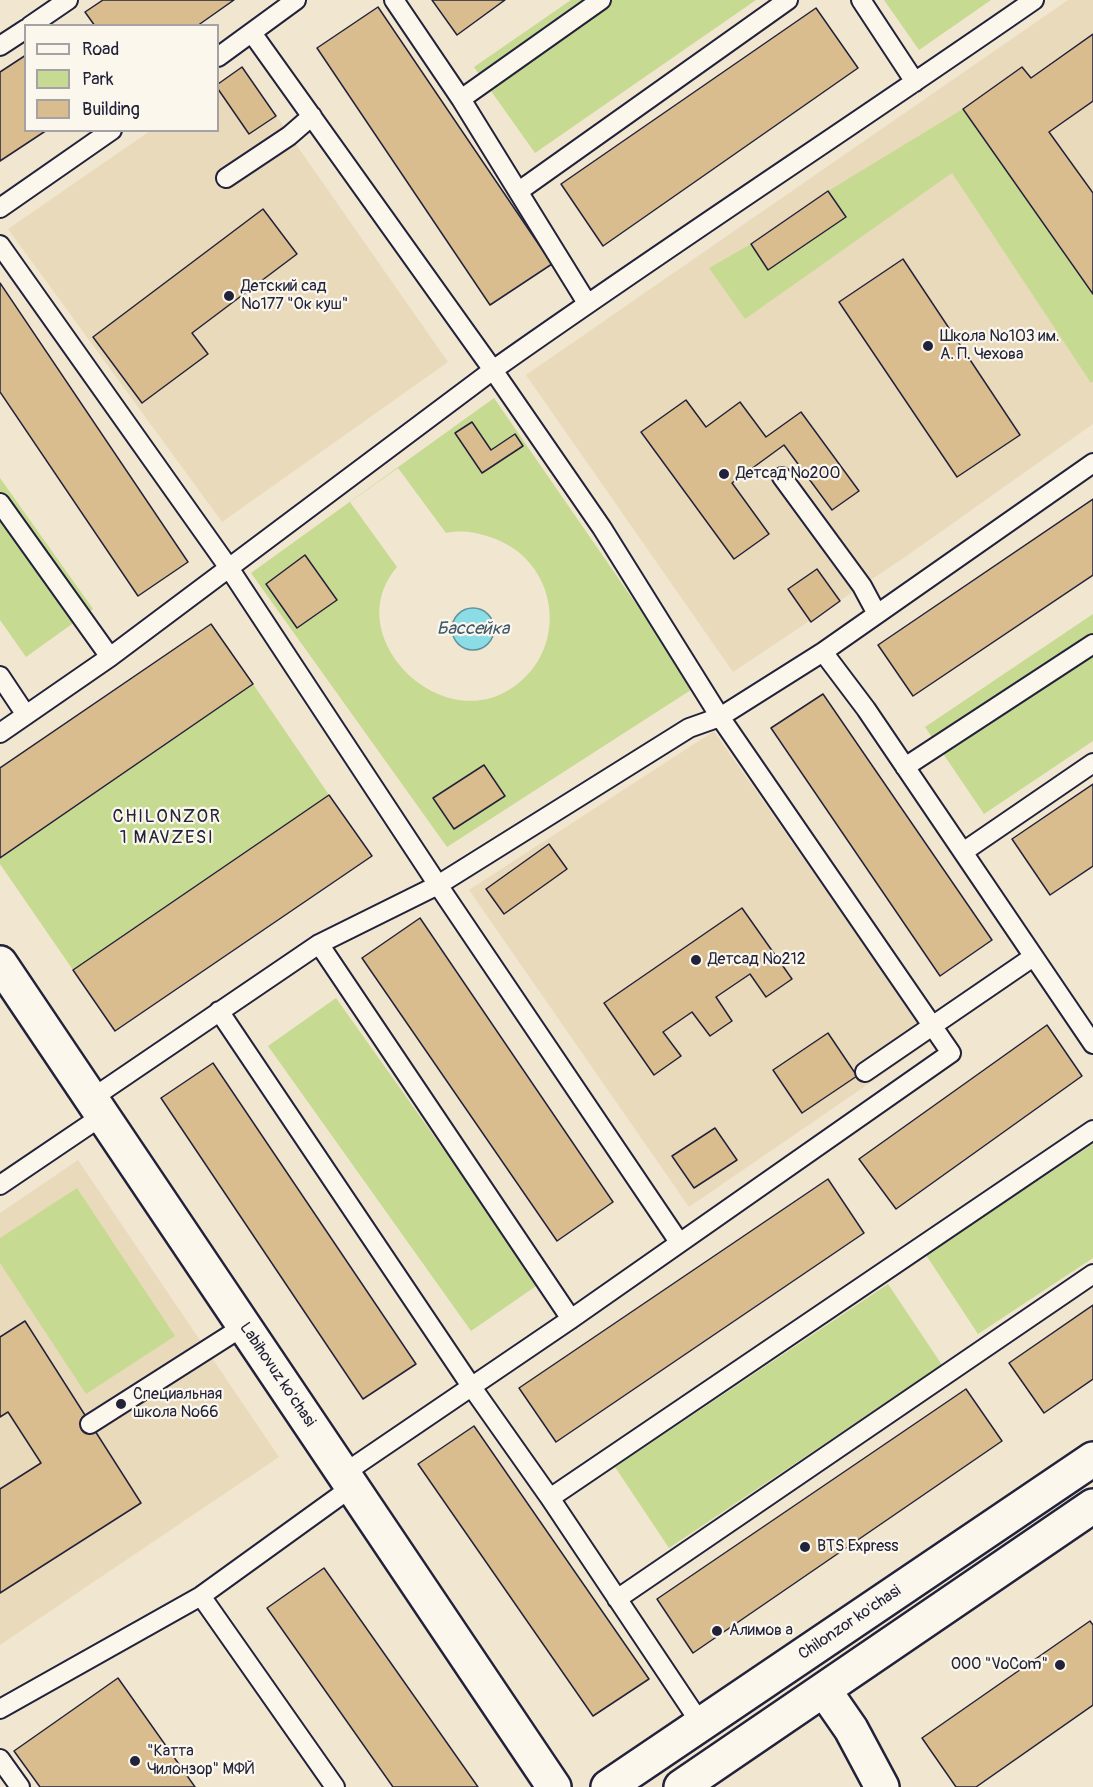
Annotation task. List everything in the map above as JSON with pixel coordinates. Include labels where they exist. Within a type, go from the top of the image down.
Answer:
[{"type":"main road","name":"Labihovuz ko'chasi","points":[[0,963],[554,1787]]},
{"type":"main road","name":"Chilonzor ko'chasi","points":[[608,1787],[1093,1459]]},
{"type":"main road","points":[[681,1787],[1093,1506]]},
{"type":"main road","points":[[824,1690],[851,1729],[882,1787]]},
{"type":"lane","points":[[33,24],[68,0]]},
{"type":"lane","points":[[219,56],[296,0]]},
{"type":"lane","points":[[394,0],[461,99],[587,303]]},
{"type":"lane","points":[[461,99],[601,0]]},
{"type":"lane","points":[[519,191],[788,0]]},
{"type":"lane","points":[[861,0],[915,82]]},
{"type":"lane","points":[[0,733],[110,657],[493,370],[587,303],[1034,0]]},
{"type":"lane","points":[[0,46],[24,30]]},
{"type":"lane","points":[[0,1709],[201,1596],[471,1386],[571,1319],[951,1053],[720,717],[602,528],[493,370],[252,33]]},
{"type":"lane","points":[[226,178],[289,136],[312,116]]},
{"type":"lane","points":[[0,208],[109,132]]},
{"type":"lane","points":[[0,244],[229,568],[438,885],[679,1242]]},
{"type":"lane","points":[[0,1185],[219,1011],[319,944],[438,885],[689,728],[720,717],[823,652],[1093,463]]},
{"type":"lane","points":[[782,477],[862,586],[877,614]]},
{"type":"lane","points":[[0,503],[110,657]]},
{"type":"lane","points":[[905,767],[1093,644]]},
{"type":"lane","points":[[823,652],[866,709],[1093,1044]]},
{"type":"lane","points":[[0,676],[26,715]]},
{"type":"lane","points":[[963,852],[1093,763]]},
{"type":"lane","points":[[319,944],[571,1319]]},
{"type":"lane","points":[[866,1072],[1033,957]]},
{"type":"lane","points":[[219,1011],[701,1724]]},
{"type":"lane","points":[[550,1498],[1093,1130]]},
{"type":"lane","points":[[617,1599],[1093,1274]]},
{"type":"lane","points":[[90,1424],[244,1326]]},
{"type":"lane","points":[[201,1596],[333,1786]]},
{"type":"lane","points":[[0,1759],[20,1787]]},
{"type":"shaded area","name":"Школа №103 им. А. П. Чехова","points":[[1068,0],[1093,0],[1093,424],[908,555],[733,672],[526,375]]},
{"type":"shaded area","name":"Детский сад №177 \"Ок куш\"","points":[[242,67],[448,362],[222,522],[8,229],[149,132],[219,132],[219,83]]},
{"type":"shaded area","name":"Детсад №212","points":[[714,731],[931,1041],[689,1207],[469,890]]},
{"type":"shaded area","name":"Специальная школа №66","points":[[78,1160],[279,1457],[0,1645],[0,1213]]},
{"type":"green space","points":[[571,0],[756,0],[535,153],[474,67]]},
{"type":"green space","points":[[884,0],[991,0],[919,50]]},
{"type":"green space","points":[[963,109],[1093,294],[1093,381],[1091,383],[952,173],[745,319],[709,268],[751,244],[769,270],[846,217],[828,191]]},
{"type":"green space","points":[[494,398],[694,688],[447,847],[251,573]],"holes":[[[398,468],[446,533],[479,534],[513,548],[531,564],[543,584],[549,606],[549,629],[543,651],[531,671],[512,688],[484,700],[455,699],[428,689],[405,671],[388,648],[380,621],[382,594],[397,567],[350,502]]]},
{"type":"green space","points":[[0,478],[93,609],[26,657],[0,620]]},
{"type":"green space","points":[[1093,614],[1093,741],[984,814],[925,727]]},
{"type":"green space","points":[[253,684],[329,795],[73,970],[0,864],[0,858]]},
{"type":"green space","points":[[336,998],[539,1284],[471,1331],[268,1046]]},
{"type":"green space","points":[[1093,1144],[1093,1258],[978,1334],[926,1255]]},
{"type":"green space","points":[[77,1188],[175,1336],[86,1394],[0,1263],[0,1238]]},
{"type":"green space","points":[[888,1284],[942,1365],[669,1548],[615,1467]]},
{"type":"water","name":"Бассейка","points":[[473,608],[481,609],[488,614],[493,621],[493,637],[488,644],[481,649],[473,650],[465,649],[458,644],[453,637],[452,629],[453,621],[458,614],[465,609]]},
{"type":"building","points":[[103,0],[234,0],[200,24],[94,24],[85,12]]},
{"type":"building","points":[[432,0],[505,0],[457,35]]},
{"type":"building","points":[[378,7],[552,264],[490,305],[317,48]]},
{"type":"building","points":[[816,8],[858,68],[603,246],[561,184]]},
{"type":"building","points":[[1093,34],[1093,101],[1049,132],[1093,193],[1093,294],[963,109],[1022,67],[1031,78]]},
{"type":"building","points":[[24,56],[24,132],[44,132],[0,161],[0,72]]},
{"type":"building","points":[[242,67],[276,116],[249,134],[219,90],[219,83]]},
{"type":"building","points":[[828,191],[846,217],[768,270],[751,244]]},
{"type":"building","points":[[263,209],[297,254],[192,333],[208,354],[142,403],[93,337]]},
{"type":"building","points":[[903,259],[1020,435],[957,477],[839,302]]},
{"type":"building","points":[[0,283],[188,562],[138,596],[0,392]]},
{"type":"building","points":[[686,400],[706,427],[740,402],[766,437],[801,412],[859,491],[832,510],[784,445],[732,483],[769,534],[734,559],[641,432]]},
{"type":"building","points":[[472,422],[491,450],[515,434],[523,446],[482,473],[455,433]]},
{"type":"building","points":[[1093,499],[1093,575],[913,696],[878,645]]},
{"type":"building","points":[[305,555],[337,600],[297,628],[266,584]]},
{"type":"building","points":[[817,569],[840,601],[811,622],[788,589]]},
{"type":"building","points":[[211,624],[253,684],[0,858],[0,768]]},
{"type":"building","points":[[823,694],[992,940],[940,976],[771,728]]},
{"type":"building","points":[[484,765],[505,796],[454,829],[433,798]]},
{"type":"building","points":[[1093,784],[1093,866],[1050,895],[1012,839]]},
{"type":"building","points":[[329,795],[372,856],[115,1031],[73,970]]},
{"type":"building","points":[[549,844],[567,869],[504,914],[486,889]]},
{"type":"building","points":[[742,908],[792,979],[766,997],[750,974],[716,997],[732,1021],[710,1036],[692,1012],[663,1032],[681,1056],[654,1075],[604,1003]]},
{"type":"building","points":[[420,918],[613,1202],[557,1241],[362,958]]},
{"type":"building","points":[[1047,1025],[1082,1076],[896,1209],[859,1159]]},
{"type":"building","points":[[828,1033],[857,1076],[802,1113],[773,1070]]},
{"type":"building","points":[[213,1063],[416,1364],[363,1399],[161,1098]]},
{"type":"building","points":[[715,1128],[737,1160],[694,1188],[672,1156]]},
{"type":"building","points":[[828,1179],[864,1233],[556,1442],[519,1388]]},
{"type":"building","points":[[1093,1305],[1093,1379],[1044,1413],[1009,1363]]},
{"type":"building","points":[[25,1321],[141,1503],[0,1593],[0,1489],[41,1463],[8,1412],[0,1417],[0,1337]]},
{"type":"building","points":[[966,1389],[1002,1441],[693,1653],[657,1599]]},
{"type":"building","points":[[474,1426],[649,1679],[593,1716],[418,1464]]},
{"type":"building","points":[[324,1568],[478,1787],[393,1787],[267,1608]]},
{"type":"building","name":"ООО \"VoCom\"","points":[[1090,1621],[1093,1625],[1093,1705],[976,1787],[956,1787],[922,1738]]},
{"type":"building","points":[[118,1678],[195,1787],[40,1787],[14,1751]]},
{"type":"place","name":"Детский сад №177 \"Ок куш\"","points":[[229,296]]},
{"type":"place","name":"Школа №103 им. А. П. Чехова","points":[[928,346]]},
{"type":"place","name":"Детсад №200","points":[[724,474]]},
{"type":"place","name":"Детсад №212","points":[[696,960]]},
{"type":"place","name":"Специальная школа №66","points":[[121,1404]]},
{"type":"place","name":"BTS Express","points":[[805,1547]]},
{"type":"place","name":"Алимов а","points":[[717,1631]]},
{"type":"place","name":"ООО \"VoCom\"","points":[[1060,1665]]},
{"type":"place","name":"\"Катта Чилонзор\" МФЙ","points":[[135,1761]]},
{"type":"district","name":"CHILONZOR 1 MAVZESI","points":[[167,827]]}]
